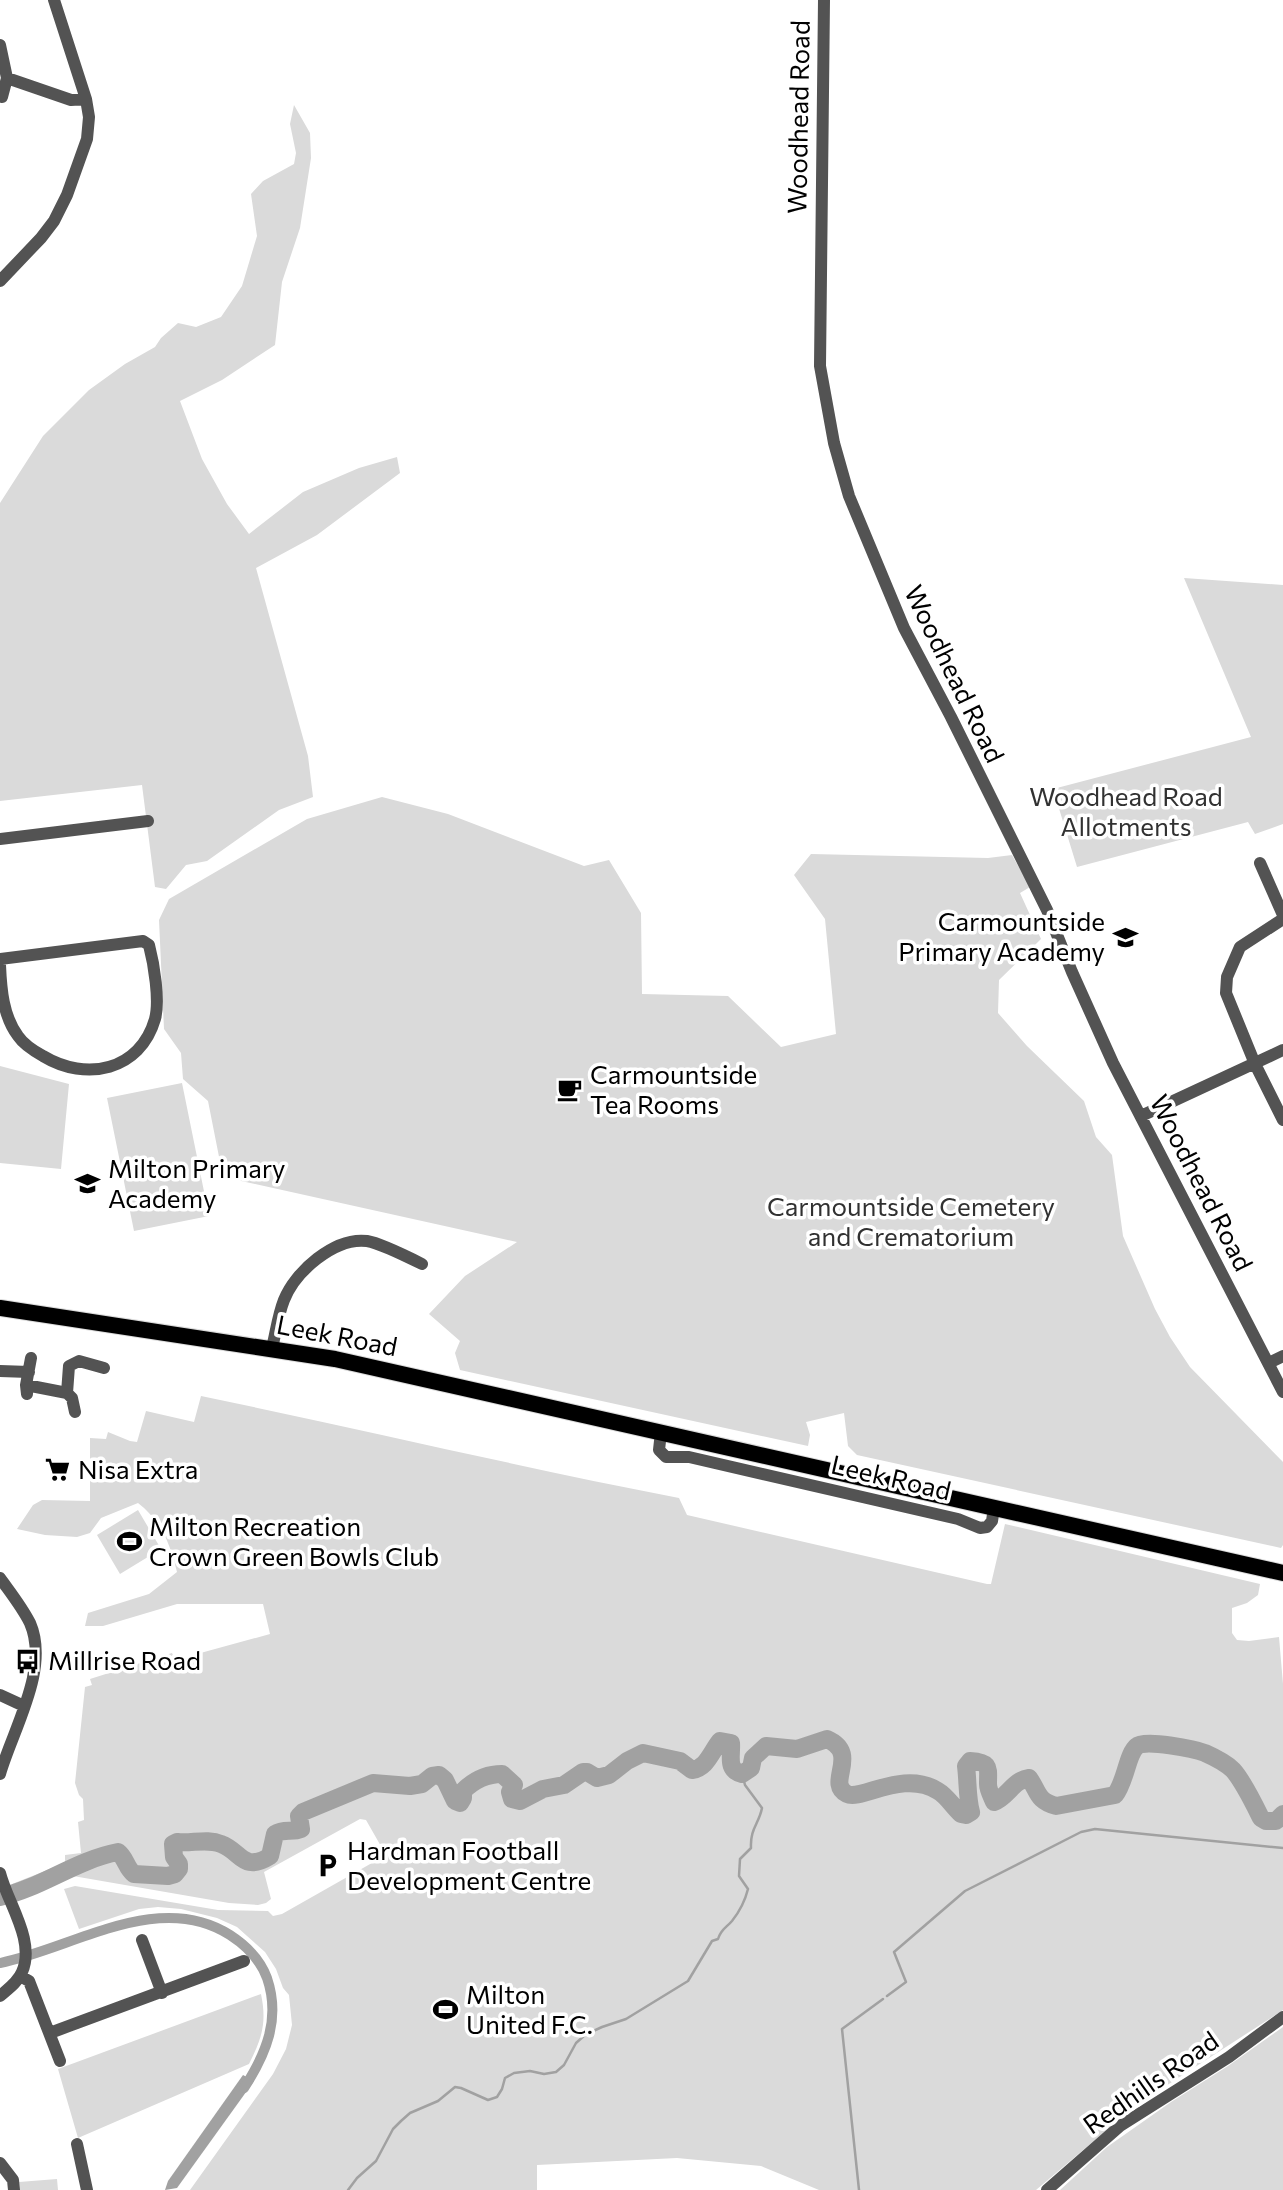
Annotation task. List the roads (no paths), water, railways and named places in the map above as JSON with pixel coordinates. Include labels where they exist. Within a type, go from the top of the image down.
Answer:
[{"type":"main road","name":"Leek Road","points":[[0,1308],[272,1348],[386,1369],[1283,1573]]},
{"type":"street","points":[[0,281],[54,221],[67,195],[87,139],[89,117],[86,99],[54,0]]},
{"type":"street","name":"Woodhead Road","points":[[824,0],[820,366],[835,443],[849,496],[904,628],[1047,910],[1114,1063],[1283,1392]]},
{"type":"street","points":[[0,45],[7,78],[2,97]]},
{"type":"street","points":[[7,78],[71,100],[86,99]]},
{"type":"street","points":[[0,839],[148,821]]},
{"type":"street","points":[[1261,863],[1283,917],[1240,947],[1227,977],[1226,993],[1255,1063],[1283,1120]]},
{"type":"street","points":[[0,959],[143,941],[149,945],[157,1002],[151,1030],[141,1047],[117,1066],[91,1070],[54,1063],[18,1037],[8,1019],[1,991],[0,965]]},
{"type":"street","points":[[1140,1116],[1283,1050]]},
{"type":"street","points":[[272,1348],[284,1301],[293,1282],[326,1251],[367,1241],[422,1264]]},
{"type":"street","points":[[1269,1363],[1283,1356]]},
{"type":"street","points":[[67,1393],[69,1366],[79,1362],[104,1368]]},
{"type":"street","points":[[0,1371],[28,1377],[67,1393],[72,1398],[75,1412]]},
{"type":"street","name":"Leek Road","points":[[661,1432],[659,1450],[666,1457],[689,1457],[958,1519],[980,1528],[987,1527],[992,1521],[994,1508]]},
{"type":"street","points":[[0,1578],[29,1622],[36,1643],[34,1676],[0,1774]]},
{"type":"street","points":[[0,1695],[24,1706]]},
{"type":"street","points":[[0,1873],[19,1921],[25,1949],[22,1972],[0,1996]]},
{"type":"street","points":[[142,1940],[162,1993]]},
{"type":"street","points":[[50,2034],[244,1961]]},
{"type":"street","points":[[22,1972],[29,1981],[60,2061]]},
{"type":"street","name":"Redhills Road","points":[[1047,2190],[1121,2126],[1229,2057],[1283,2017]]},
{"type":"street","points":[[77,2144],[87,2190]]},
{"type":"street","points":[[0,2162],[13,2180],[14,2190]]},
{"type":"waterway","points":[[0,1897],[30,1887],[88,1861],[118,1852],[134,1874],[175,1874],[179,1864],[174,1857],[173,1844],[177,1842],[216,1842],[228,1847],[248,1862],[261,1861],[270,1856],[275,1834],[301,1829],[299,1816],[303,1812],[373,1783],[410,1786],[422,1784],[432,1776],[439,1775],[445,1780],[455,1801],[460,1803],[463,1791],[471,1784],[486,1776],[502,1774],[514,1785],[510,1792],[512,1799],[520,1801],[543,1789],[564,1785],[583,1772],[597,1778],[609,1775],[643,1753],[680,1761],[692,1770],[697,1769],[705,1763],[720,1741],[731,1743],[732,1766],[742,1774],[751,1768],[753,1758],[766,1746],[797,1749],[827,1739],[837,1745],[841,1752],[839,1783],[847,1794],[854,1795],[898,1784],[925,1785],[941,1793],[961,1814],[966,1815],[971,1812],[966,1766],[970,1761],[985,1764],[987,1767],[988,1786],[994,1802],[1023,1779],[1029,1778],[1041,1798],[1056,1806],[1115,1795],[1137,1746],[1170,1745],[1205,1753],[1230,1768],[1244,1786],[1261,1818],[1276,1821],[1283,1814]]},
{"type":"waterway","points":[[348,2190],[376,2161],[393,2129],[410,2113],[438,2101],[455,2087],[488,2100],[497,2097],[505,2078],[514,2073],[556,2072],[564,2065],[576,2043],[585,2035],[626,2019],[688,1981],[712,1941],[718,1939],[732,1921],[744,1902],[748,1889],[739,1876],[740,1859],[751,1848],[752,1836],[762,1808],[745,1785],[742,1774]]},
{"type":"waterway","points":[[887,1996],[906,1982],[894,1952],[965,1891],[1081,1832],[1095,1829],[1283,1848]]},
{"type":"waterway","points":[[0,1963],[115,1926],[145,1920],[174,1918],[202,1922],[230,1935],[257,1959],[271,1993],[272,2022],[269,2036],[259,2062],[244,2088]]},
{"type":"waterway","points":[[859,2190],[842,2029],[883,1999]]},
{"type":"place","name":"Carmountside Primary Academy","points":[[1125,937]]},
{"type":"place","name":"Carmountside Tea Rooms","points":[[570,1090]]},
{"type":"place","name":"Milton Primary Academy","points":[[88,1184]]},
{"type":"place","name":"Nisa Extra","points":[[58,1470]]},
{"type":"place","name":"Milton Recreation Crown Green Bowls Club","points":[[129,1542]]},
{"type":"place","name":"Millrise Road","points":[[28,1661]]},
{"type":"place","name":"Hardman Football Development Centre","points":[[327,1866]]},
{"type":"place","name":"Milton United F.C.","points":[[446,2010]]},
{"type":"park label","name":"Woodhead Road Allotments","points":[[1126,812]]},
{"type":"park label","name":"Carmountside Cemetery and Crematorium","points":[[911,1222]]}]
